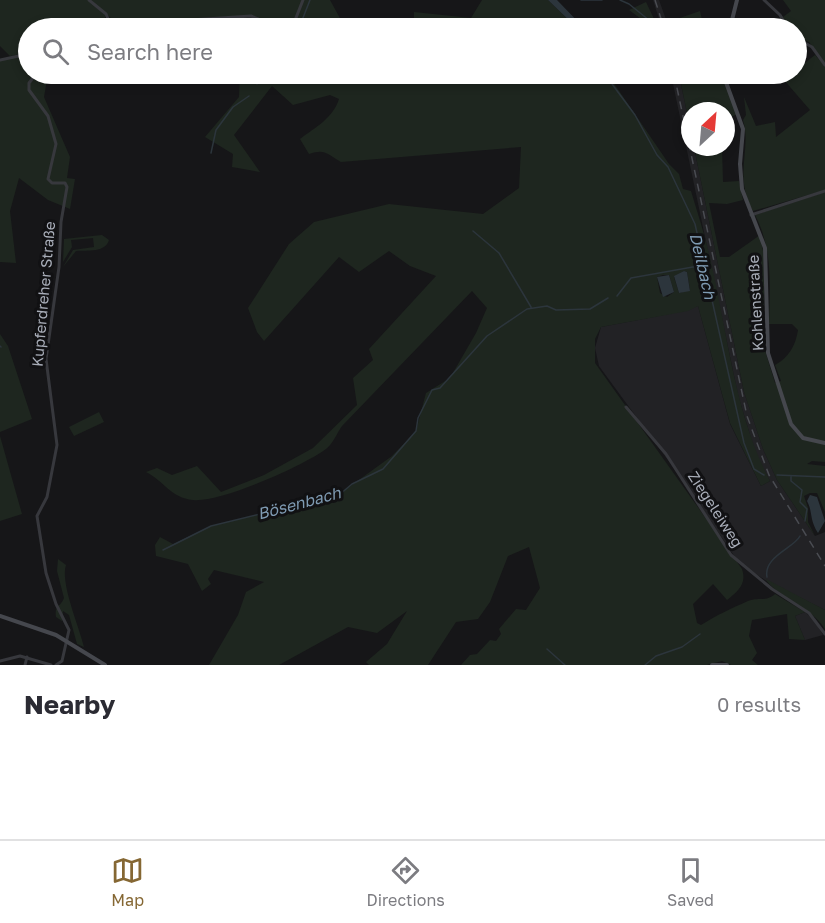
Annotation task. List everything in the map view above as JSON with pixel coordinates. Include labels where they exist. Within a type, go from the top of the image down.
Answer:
[{"type":"main road","points":[[732,18],[737,0]]},
{"type":"main road","name":"Kohlenstraße","points":[[727,84],[741,120],[740,176],[745,202],[763,237],[766,258],[768,353],[787,412],[799,435],[810,441],[825,443]]},
{"type":"main road","points":[[0,616],[41,629],[67,641],[105,665]]},
{"type":"main road","points":[[712,665],[727,665]]},
{"type":"street","points":[[89,0],[108,18]]},
{"type":"street","points":[[296,18],[303,0]]},
{"type":"street","points":[[764,0],[782,18]]},
{"type":"street","points":[[221,18],[251,16],[256,18]]},
{"type":"street","points":[[807,44],[812,47],[825,65]]},
{"type":"street","points":[[0,60],[18,56]]},
{"type":"street","name":"Kupferdreher Straße","points":[[30,84],[29,90],[48,116],[56,144],[48,179],[52,183],[65,183],[67,187],[60,228],[59,267],[46,359],[58,442],[47,497],[37,516],[43,562],[56,604],[68,624],[70,635],[67,641]]},
{"type":"street","points":[[751,215],[825,191]]},
{"type":"street","name":"Ziegeleiweg","points":[[626,407],[666,454],[731,555],[772,589],[809,613],[825,634]]},
{"type":"street","points":[[56,665],[63,663],[67,641]]},
{"type":"street","points":[[0,661],[11,656],[27,657],[51,665]]},
{"type":"street","points":[[25,665],[27,657]]},
{"type":"shaded area","points":[[0,0],[88,0],[106,16],[105,18],[18,18],[18,55],[10,56],[0,46]]},
{"type":"shaded area","points":[[91,0],[330,0],[340,18],[256,18],[253,15],[206,18],[111,18]]},
{"type":"shaded area","points":[[482,0],[548,0],[567,18],[471,18]]},
{"type":"shaded area","points":[[548,0],[557,0],[574,18],[567,18]]},
{"type":"shaded area","points":[[653,0],[659,0],[665,18],[659,18]]},
{"type":"shaded area","points":[[783,0],[825,0],[825,63],[807,41],[807,18],[784,18],[791,11]]},
{"type":"shaded area","points":[[646,2],[654,18],[640,18],[629,10]]},
{"type":"shaded area","points":[[700,11],[702,18],[680,18]]},
{"type":"shaded area","points":[[414,12],[471,18],[414,18]]},
{"type":"shaded area","points":[[815,55],[825,66],[825,190],[753,211],[747,198],[743,174],[746,142],[743,120],[746,115],[744,97],[756,126],[775,122],[776,137],[810,110],[787,84],[807,84],[807,61]]},
{"type":"shaded area","points":[[18,56],[18,84],[46,84],[44,97],[70,157],[67,178],[75,179],[70,209],[48,200],[19,178],[10,211],[16,263],[0,262],[0,61]]},
{"type":"shaded area","points":[[240,84],[614,84],[669,164],[679,174],[683,189],[691,191],[709,253],[740,402],[748,429],[770,481],[761,486],[730,423],[698,306],[688,311],[601,327],[595,339],[595,363],[742,569],[742,583],[727,600],[713,584],[693,604],[697,623],[701,625],[748,601],[769,598],[775,594],[805,612],[795,616],[805,640],[789,639],[787,614],[752,620],[749,636],[757,653],[752,660],[758,665],[731,665],[722,661],[707,665],[461,665],[470,655],[477,654],[490,640],[496,641],[501,634],[499,629],[516,609],[526,610],[540,588],[529,547],[508,556],[490,602],[478,619],[456,622],[428,665],[369,665],[366,662],[387,644],[407,611],[377,633],[348,627],[279,665],[209,665],[238,615],[246,592],[264,582],[214,570],[208,579],[211,584],[202,591],[188,564],[156,556],[155,545],[160,537],[173,544],[211,526],[338,495],[392,456],[416,431],[426,393],[450,378],[476,333],[487,308],[472,291],[342,426],[328,447],[281,473],[222,496],[193,500],[173,493],[146,472],[157,468],[172,475],[197,466],[221,492],[264,475],[313,448],[357,405],[353,378],[373,360],[369,349],[436,276],[410,266],[389,251],[359,272],[339,257],[264,341],[257,332],[248,308],[289,244],[314,222],[389,204],[483,214],[519,188],[521,147],[341,162],[323,152],[309,154],[300,139],[333,112],[339,99],[330,95],[293,105],[272,86],[234,135],[260,172],[232,167],[233,154],[205,137],[239,97]],"holes":[[[684,271],[687,272],[690,290],[679,293],[674,277]],[[669,275],[674,292],[667,297],[660,293],[657,277]]]},
{"type":"shaded area","points":[[673,84],[681,84],[685,102],[681,102],[681,122]]},
{"type":"shaded area","points":[[681,84],[726,84],[732,102],[685,102]]},
{"type":"shaded area","points":[[688,156],[696,156],[744,392],[763,449],[777,480],[815,536],[825,532],[825,610],[765,580],[739,563],[684,482],[599,366],[595,348],[601,327],[698,306],[730,424],[761,486],[770,481],[756,455],[738,395]]},
{"type":"shaded area","points":[[696,156],[722,156],[723,182],[739,181],[743,200],[727,204],[709,203],[720,257],[729,257],[760,235],[764,256],[764,347],[775,383],[781,381],[775,365],[791,350],[798,330],[792,324],[769,324],[768,254],[755,215],[825,192],[825,462],[812,461],[807,464],[825,466],[825,512],[817,493],[804,496],[808,508],[808,522],[815,536],[777,480],[763,449],[744,392]]},
{"type":"shaded area","points":[[102,235],[109,240],[104,247],[96,250],[76,251],[63,267],[73,250],[94,247],[93,238],[71,240],[72,247],[63,262],[64,239]]},
{"type":"shaded area","points":[[684,271],[687,272],[690,291],[679,293],[674,276]]},
{"type":"shaded area","points":[[669,275],[674,292],[663,297],[657,277]]},
{"type":"shaded area","points":[[0,334],[8,346],[32,419],[0,432]]},
{"type":"shaded area","points":[[99,412],[104,422],[74,436],[69,427]]},
{"type":"shaded area","points":[[0,436],[22,514],[0,521]]},
{"type":"shaded area","points":[[810,495],[817,497],[825,521],[818,533],[813,524],[807,501]]},
{"type":"shaded area","points":[[58,559],[66,565],[68,593],[84,647],[77,644],[69,615],[63,611],[62,621],[56,617],[57,608],[64,598],[57,571]]},
{"type":"shaded area","points":[[766,579],[825,610],[825,629],[811,614],[775,589]]},
{"type":"shaded area","points":[[805,612],[814,620],[823,635],[805,640],[795,616]]},
{"type":"waterway","points":[[303,18],[310,0]]},
{"type":"waterway","points":[[581,0],[602,0]]},
{"type":"waterway","points":[[620,0],[646,18]]},
{"type":"waterway","name":"Deilbach","points":[[612,84],[635,115],[657,155],[668,167],[695,224],[744,443],[754,469],[764,475]]},
{"type":"waterway","points":[[211,153],[216,130],[233,107],[249,96]]},
{"type":"waterway","points":[[473,231],[499,253],[531,307]]},
{"type":"waterway","name":"Bösenbach","points":[[617,296],[631,278],[704,265]]},
{"type":"waterway","name":"Bösenbach","points":[[163,550],[211,526],[339,495],[352,484],[383,469],[416,431],[418,418],[432,390],[440,388],[487,336],[527,309],[547,306],[556,310],[590,309],[608,298]]},
{"type":"waterway","name":"Deilbach","points":[[777,475],[825,477]]},
{"type":"waterway","points":[[791,476],[791,481],[802,490],[800,502],[807,509],[805,521]]},
{"type":"waterway","points":[[767,577],[767,570],[774,558],[800,536]]},
{"type":"waterway","points":[[645,665],[656,656],[682,647],[700,634]]},
{"type":"waterway","points":[[547,649],[565,665]]},
{"type":"railway","points":[[655,0],[661,18]]},
{"type":"railway","points":[[676,84],[747,416],[769,475],[825,566]]}]
